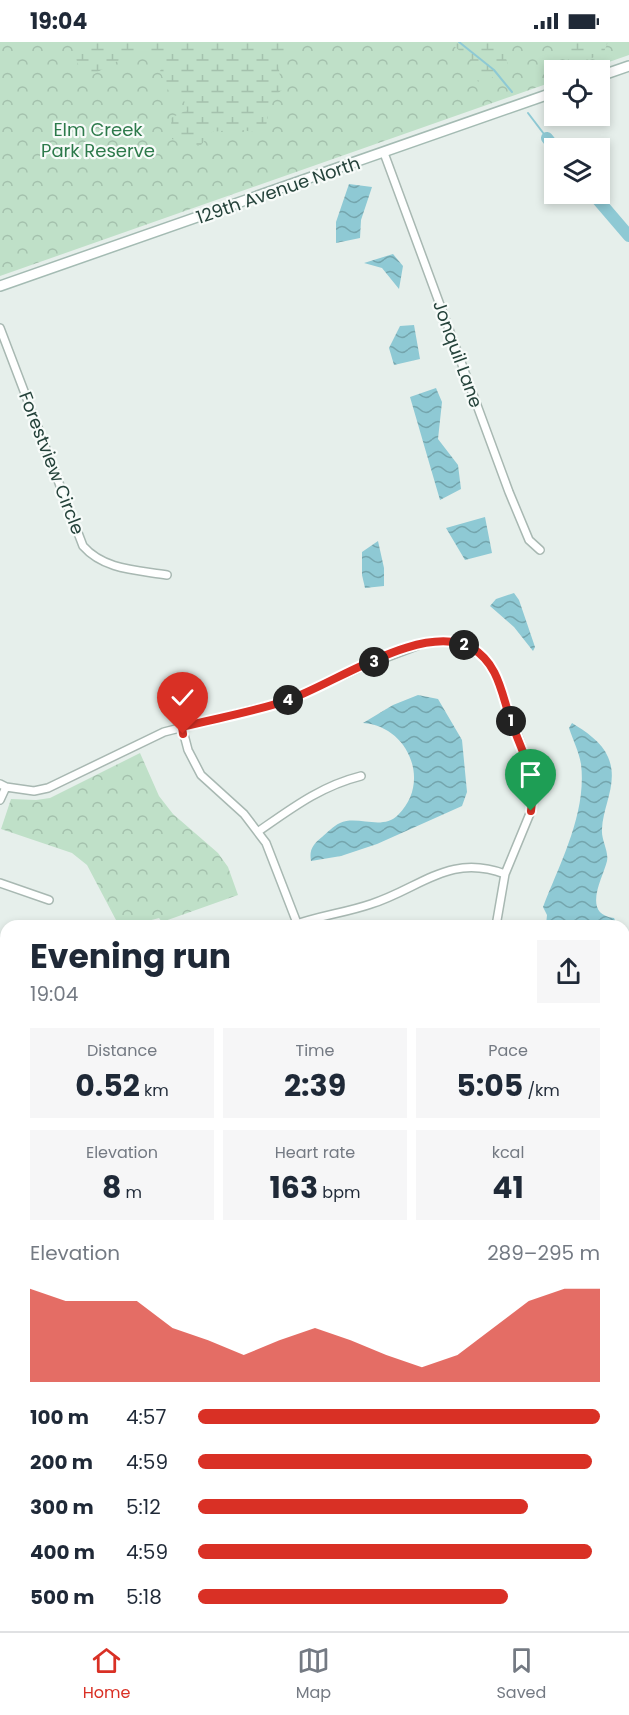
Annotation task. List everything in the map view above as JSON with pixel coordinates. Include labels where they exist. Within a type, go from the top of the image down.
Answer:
[{"type":"main road","points":[[610,73],[629,66]]},
{"type":"main road","name":"129th Avenue North","points":[[0,286],[544,96]]},
{"type":"street","name":"Jonquil Lane","points":[[384,153],[509,492],[529,540],[540,550]]},
{"type":"street","name":"Forestview Circle","points":[[0,328],[83,546],[99,561],[110,565],[167,575]]},
{"type":"street","points":[[0,800],[3,785],[34,791],[48,788],[147,739],[182,727],[290,700],[362,667],[419,645],[445,640],[473,649],[488,662],[495,673],[531,776],[531,811],[505,874],[497,920]]},
{"type":"street","points":[[182,727],[188,750],[201,776],[244,814],[259,831],[273,857],[293,920]]},
{"type":"street","points":[[259,831],[308,796],[326,787],[361,776]]},
{"type":"street","points":[[309,920],[373,903],[454,867],[477,866],[505,874]]},
{"type":"street","points":[[0,883],[49,900]]},
{"type":"green space","name":"Elm Creek Park Reserve","points":[[0,42],[629,42],[629,55],[610,62],[544,60],[544,85],[0,276]]},
{"type":"green space","points":[[77,42],[301,42],[301,51],[283,56],[278,63],[282,90],[269,100],[266,128],[252,132],[238,129],[212,132],[201,145],[188,145],[172,139],[171,118],[187,110],[182,94],[170,94],[160,71],[166,61],[157,56],[139,54],[121,60],[94,74],[80,69],[73,52]]},
{"type":"green space","points":[[449,42],[501,42],[512,78],[500,70],[480,89],[472,61]]},
{"type":"green space","points":[[565,42],[608,42],[603,54],[586,60],[568,60]]},
{"type":"green space","points":[[140,753],[159,796],[173,814],[218,853],[228,867],[238,895],[168,920],[159,918],[116,920],[87,865],[72,853],[1,829],[11,799],[50,798]]},
{"type":"water","points":[[349,184],[372,187],[361,220],[360,238],[336,243],[336,222]]},
{"type":"water","points":[[393,254],[403,266],[399,289],[382,268],[364,263]]},
{"type":"water","points":[[414,325],[420,359],[394,365],[389,348],[400,326]]},
{"type":"water","points":[[436,388],[442,402],[438,439],[458,465],[461,489],[440,500],[410,397]]},
{"type":"water","points":[[485,517],[492,553],[465,560],[446,528]]},
{"type":"water","points":[[378,541],[384,568],[384,586],[365,588],[362,575],[362,552]]},
{"type":"water","points":[[514,593],[519,600],[535,647],[533,651],[514,627],[490,606],[496,599]]},
{"type":"water","points":[[418,695],[438,699],[462,740],[467,792],[462,806],[377,844],[341,856],[311,861],[311,850],[314,845],[337,824],[347,821],[385,822],[392,820],[408,802],[413,787],[414,772],[403,745],[379,726],[363,723],[393,705]]},
{"type":"water","points":[[572,723],[588,733],[602,746],[611,766],[611,784],[602,829],[607,861],[596,903],[598,910],[615,920],[546,920],[543,907],[571,837],[580,801],[581,764],[569,728]]},
{"type":"waterway","points":[[459,42],[494,70],[512,92]]},
{"type":"waterway","points":[[528,113],[547,138]]},
{"type":"waterway","points":[[602,204],[629,236]]},
{"type":"route","points":[[183,734],[182,727],[290,700],[392,654],[435,641],[456,642],[481,655],[500,682],[514,732],[529,766],[533,789],[531,811]]}]
